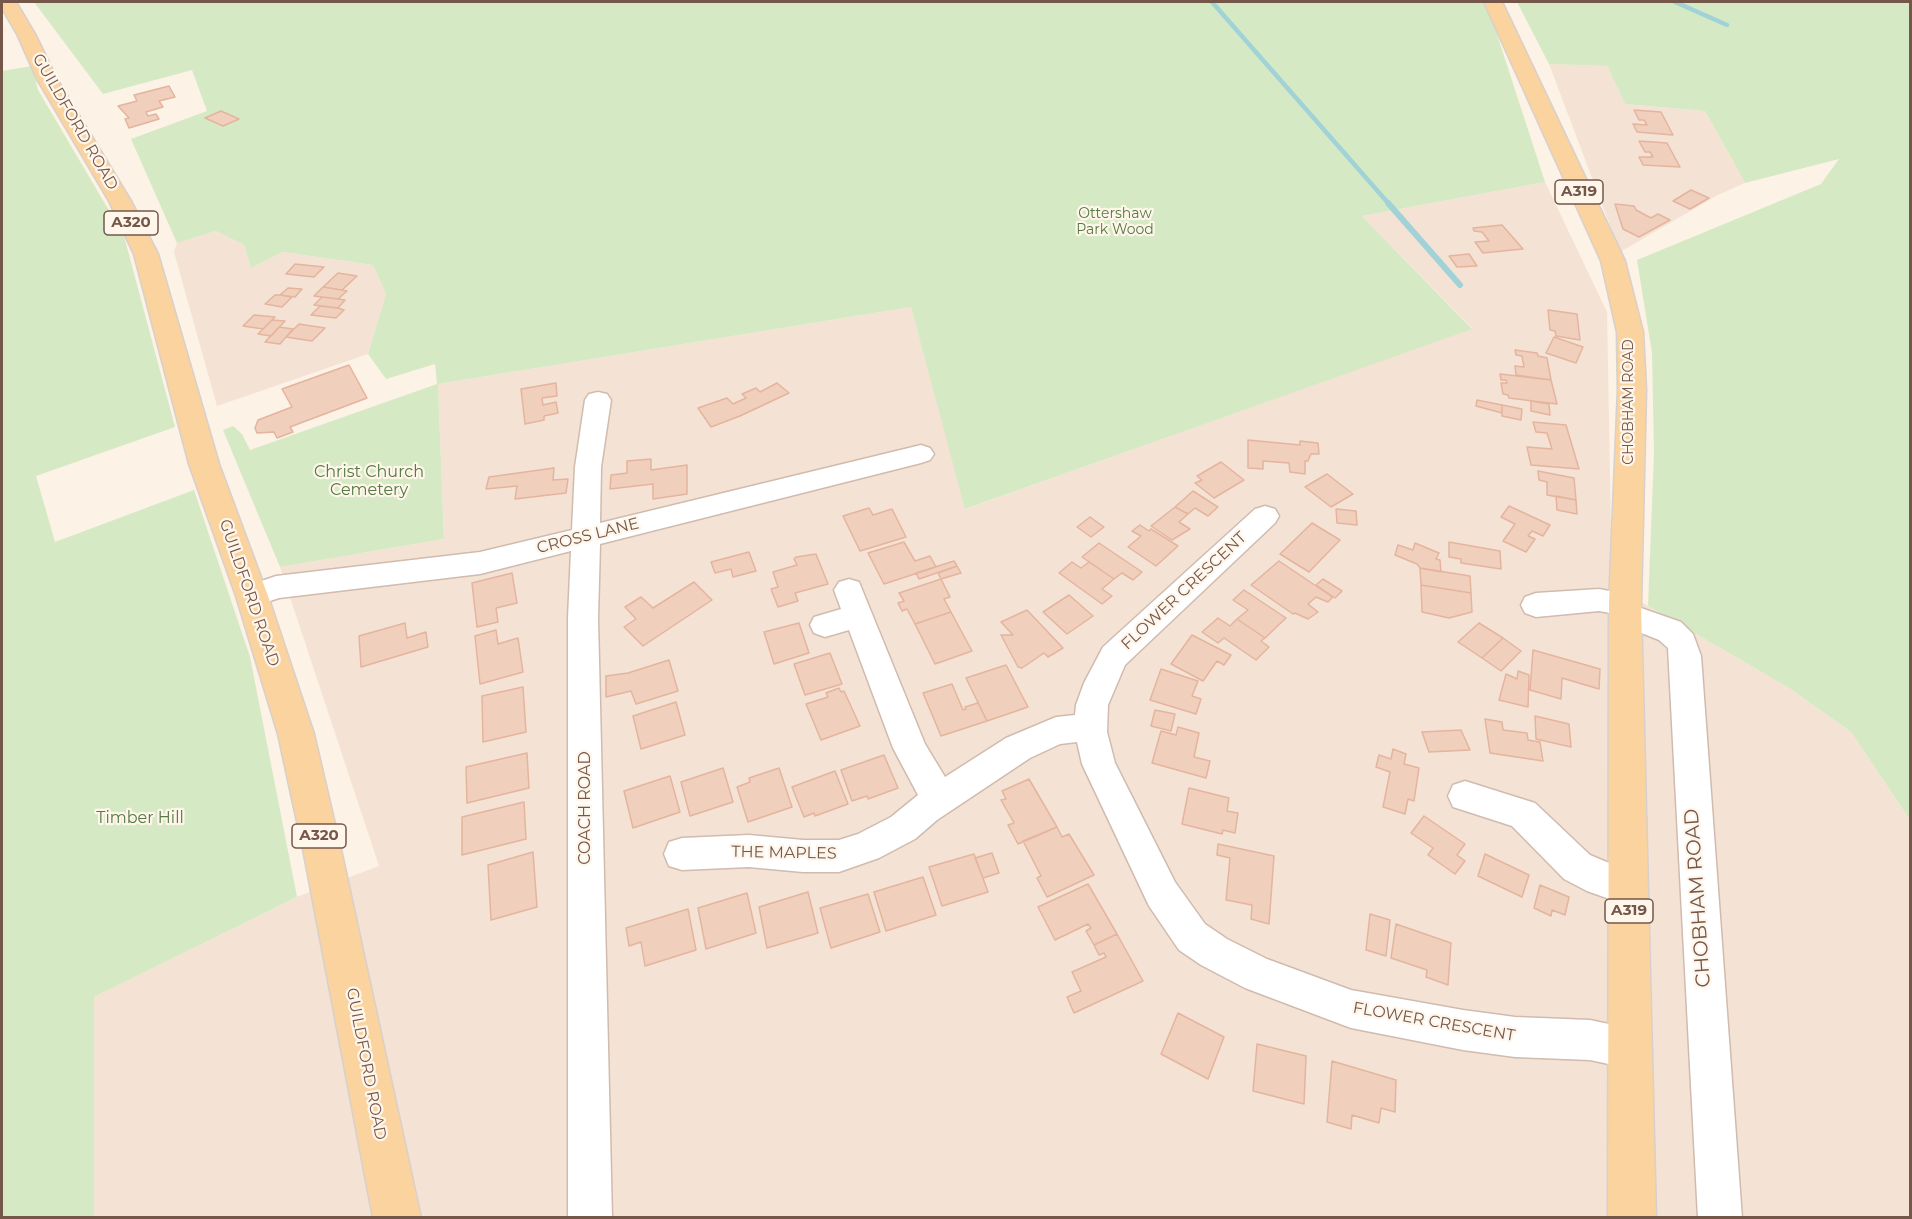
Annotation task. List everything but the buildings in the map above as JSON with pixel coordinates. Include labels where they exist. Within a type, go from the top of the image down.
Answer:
[{"type":"main road","name":"GUILDFORD ROAD","points":[[7,2],[26,34],[46,79],[120,201],[146,254],[204,464],[252,596],[296,734],[323,854],[397,1218]]},
{"type":"main road","name":"CHOBHAM ROAD","points":[[1493,2],[1612,261],[1630,332],[1632,390],[1625,609],[1632,1049],[1632,1218]]},
{"type":"street","name":"COACH ROAD","points":[[590,1218],[584,630],[588,467],[598,400]]},
{"type":"street","name":"CROSS LANE","points":[[252,596],[276,587],[480,563],[921,454]]},
{"type":"street","name":"FLOWER CRESCENT","points":[[1264,509],[1114,656],[1092,705],[1090,727],[1099,764],[1162,894],[1192,937],[1214,952],[1258,975],[1351,1009],[1463,1030],[1515,1036],[1590,1040],[1632,1049]]},
{"type":"street","points":[[1536,605],[1599,600],[1625,609]]},
{"type":"street","points":[[825,625],[854,603],[910,748],[929,784],[943,797]]},
{"type":"street","name":"CHOBHAM ROAD","points":[[1625,609],[1670,631],[1682,643],[1685,656],[1719,1218]]},
{"type":"street","name":"THE MAPLES","points":[[682,854],[749,852],[838,856],[867,847],[903,828],[943,797],[1018,748],[1056,731],[1090,727]]},
{"type":"street","points":[[1465,796],[1523,814],[1577,867],[1600,879],[1629,889]]},
{"type":"shaded area","points":[[1549,64],[1607,66],[1625,104],[1705,111],[1745,183],[1718,195],[1620,252]]},
{"type":"shaded area","points":[[1545,182],[1607,312],[1612,585],[1789,688],[1851,732],[1910,820],[1910,1217],[94,1217],[94,997],[297,897],[379,866],[280,567],[444,539],[438,384],[911,307],[966,509],[1472,328],[1362,216]]},
{"type":"shaded area","points":[[216,231],[244,245],[251,268],[283,252],[373,265],[386,294],[368,354],[217,406],[174,252],[177,243]]},
{"type":"green space","name":"Ottershaw Park Wood","points":[[34,2],[1483,2],[1492,19],[1545,182],[1362,216],[1472,329],[965,509],[911,307],[438,384],[444,539],[280,567],[223,430],[233,426],[242,434],[250,450],[437,384],[435,364],[386,379],[368,354],[386,294],[373,265],[283,252],[251,268],[244,245],[216,231],[177,243],[131,139],[207,111],[192,70],[103,94]]},
{"type":"green space","points":[[1517,2],[1910,2],[1910,820],[1851,732],[1789,688],[1648,606],[1654,453],[1652,353],[1637,260],[1821,184],[1839,159],[1745,183],[1705,111],[1625,104],[1607,66],[1549,64]]},
{"type":"green space","name":"Timber Hill","points":[[32,66],[38,90],[124,236],[175,427],[36,476],[55,542],[194,490],[250,657],[297,897],[94,997],[94,1217],[2,1218],[2,71]]},
{"type":"waterway","points":[[1212,2],[1389,204]]},
{"type":"waterway","points":[[1675,2],[1727,25]]},
{"type":"waterway","points":[[1388,203],[1460,285]]},
{"type":"park label","name":"Christ Church Cemetery","points":[[369,481]]}]
